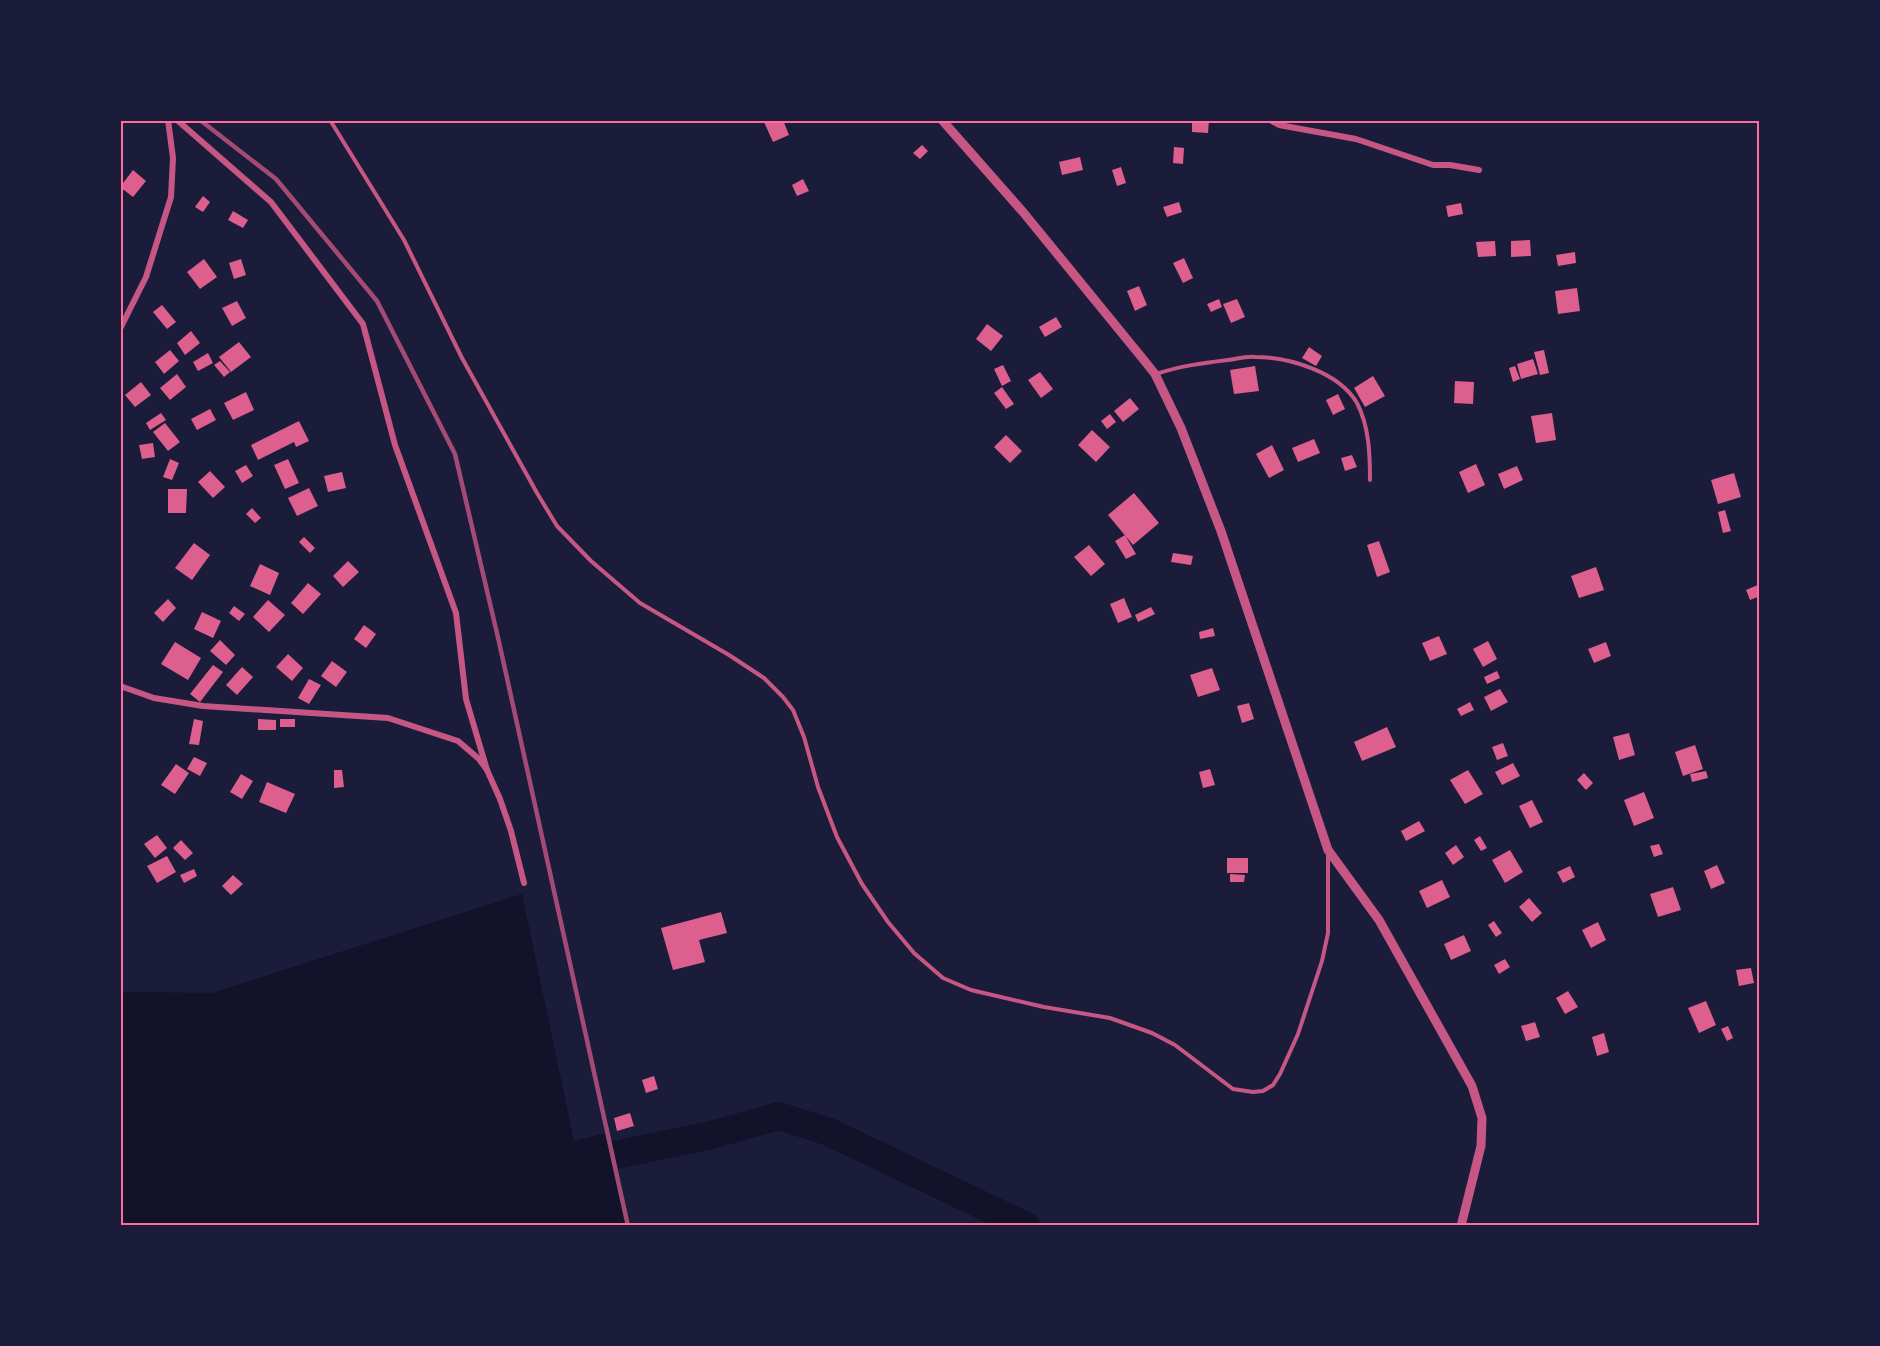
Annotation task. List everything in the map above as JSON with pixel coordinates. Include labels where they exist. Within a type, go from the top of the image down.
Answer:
[{"type":"street","points":[[120,328],[146,277],[171,197],[173,158],[168,120]]},
{"type":"street","points":[[177,120],[271,202],[363,324],[395,445],[456,613],[466,699],[487,770],[511,831],[524,883]]},
{"type":"street","points":[[942,120],[1023,212],[1155,374],[1182,428],[1221,531],[1328,850],[1379,920],[1472,1086],[1482,1118],[1481,1146],[1461,1226]]},
{"type":"street","points":[[1270,120],[1356,139],[1433,165],[1450,165],[1479,170]]},
{"type":"street","points":[[120,686],[154,698],[203,706],[388,718],[458,741],[487,770]]},
{"type":"lane","points":[[330,120],[405,240],[462,358],[557,526],[591,561],[640,603],[764,678],[783,697],[793,710],[804,737],[818,786],[837,837],[862,884],[907,945],[943,978],[990,995],[1110,1018],[1152,1033],[1175,1046],[1233,1089],[1263,1091],[1273,1085],[1280,1074],[1298,1034],[1322,961],[1328,933],[1328,850]]},
{"type":"lane","points":[[1155,374],[1193,364],[1255,357],[1290,362],[1319,371],[1345,388],[1361,412],[1370,453],[1370,480]]},
{"type":"shaded area","points":[[522,894],[574,1141],[606,1133],[628,1226],[120,1226],[120,992],[212,993]]},
{"type":"building","points":[[783,120],[789,135],[773,142],[764,122]]},
{"type":"building","points":[[1192,120],[1209,120],[1208,133],[1192,132]]},
{"type":"building","points":[[922,145],[928,151],[920,159],[913,153]]},
{"type":"building","points":[[1174,147],[1184,148],[1183,164],[1173,163]]},
{"type":"building","points":[[1080,157],[1083,170],[1062,175],[1059,162]]},
{"type":"building","points":[[1121,167],[1126,183],[1117,186],[1112,170]]},
{"type":"building","points":[[133,170],[146,181],[133,197],[120,187]]},
{"type":"building","points":[[803,179],[809,191],[797,196],[792,185]]},
{"type":"building","points":[[203,196],[210,202],[203,212],[195,207]]},
{"type":"building","points":[[1179,202],[1182,212],[1167,217],[1163,207]]},
{"type":"building","points":[[1461,203],[1463,214],[1448,217],[1446,206]]},
{"type":"building","points":[[233,211],[248,220],[243,228],[228,220]]},
{"type":"building","points":[[1530,240],[1531,256],[1511,257],[1511,241]]},
{"type":"building","points":[[1495,241],[1496,256],[1478,257],[1476,242]]},
{"type":"building","points":[[1575,252],[1576,263],[1558,266],[1556,255]]},
{"type":"building","points":[[1184,258],[1193,278],[1183,283],[1173,263]]},
{"type":"building","points":[[204,259],[217,277],[200,289],[187,272]]},
{"type":"building","points":[[241,259],[246,275],[234,279],[229,263]]},
{"type":"building","points":[[1139,286],[1147,305],[1135,311],[1127,291]]},
{"type":"building","points":[[1577,288],[1580,311],[1558,314],[1555,291]]},
{"type":"building","points":[[1219,299],[1222,307],[1211,312],[1207,304]]},
{"type":"building","points":[[1237,299],[1245,317],[1231,323],[1223,304]]},
{"type":"building","points":[[237,301],[246,318],[232,326],[222,308]]},
{"type":"building","points":[[162,305],[176,322],[167,329],[153,312]]},
{"type":"building","points":[[1056,317],[1062,327],[1045,337],[1039,327]]},
{"type":"building","points":[[987,324],[1003,336],[991,351],[976,339]]},
{"type":"building","points":[[191,331],[200,343],[185,355],[177,343]]},
{"type":"building","points":[[239,342],[251,357],[231,372],[219,357]]},
{"type":"building","points":[[1309,347],[1322,356],[1316,366],[1302,358]]},
{"type":"building","points":[[170,350],[179,361],[164,374],[155,362]]},
{"type":"building","points":[[1544,350],[1549,373],[1540,375],[1534,352]]},
{"type":"building","points":[[208,353],[213,363],[198,371],[193,362]]},
{"type":"building","points":[[1533,359],[1538,374],[1521,379],[1517,364]]},
{"type":"building","points":[[220,361],[230,372],[224,377],[214,365]]},
{"type":"building","points":[[1003,365],[1011,381],[1002,386],[994,369]]},
{"type":"building","points":[[1255,366],[1259,391],[1234,394],[1230,370]]},
{"type":"building","points":[[1515,366],[1520,379],[1513,382],[1509,368]]},
{"type":"building","points":[[1040,372],[1053,389],[1041,398],[1028,380]]},
{"type":"building","points":[[177,374],[186,387],[170,400],[160,388]]},
{"type":"building","points":[[1373,376],[1385,396],[1365,407],[1354,388]]},
{"type":"building","points":[[1455,381],[1474,382],[1473,404],[1454,403]]},
{"type":"building","points":[[141,382],[151,395],[135,407],[125,395]]},
{"type":"building","points":[[1002,387],[1014,404],[1006,409],[994,393]]},
{"type":"building","points":[[246,392],[254,410],[233,420],[224,403]]},
{"type":"building","points":[[1338,394],[1345,409],[1333,415],[1326,400]]},
{"type":"building","points":[[1130,398],[1139,409],[1123,422],[1114,411]]},
{"type":"building","points":[[210,409],[216,420],[197,430],[191,419]]},
{"type":"building","points":[[161,413],[166,420],[150,430],[146,423]]},
{"type":"building","points":[[1552,413],[1556,440],[1536,443],[1531,416]]},
{"type":"building","points":[[1110,414],[1116,422],[1107,429],[1101,421]]},
{"type":"building","points":[[299,421],[309,441],[296,447],[294,442],[258,460],[251,445]]},
{"type":"building","points":[[165,423],[180,442],[168,451],[153,432]]},
{"type":"building","points":[[1092,430],[1110,447],[1096,462],[1078,445]]},
{"type":"building","points":[[1006,435],[1022,451],[1010,463],[994,447]]},
{"type":"building","points":[[1314,439],[1320,453],[1298,462],[1292,448]]},
{"type":"building","points":[[153,443],[155,457],[142,459],[139,445]]},
{"type":"building","points":[[1272,445],[1284,470],[1269,478],[1256,454]]},
{"type":"building","points":[[1352,455],[1357,467],[1345,471],[1341,458]]},
{"type":"building","points":[[170,459],[179,463],[172,480],[163,477]]},
{"type":"building","points":[[288,459],[299,483],[285,489],[274,465]]},
{"type":"building","points":[[1476,464],[1485,485],[1468,493],[1459,472]]},
{"type":"building","points":[[246,465],[253,476],[242,483],[235,471]]},
{"type":"building","points":[[1517,466],[1523,480],[1504,489],[1498,474]]},
{"type":"building","points":[[210,471],[225,487],[213,498],[198,482]]},
{"type":"building","points":[[342,472],[346,488],[328,492],[324,476]]},
{"type":"building","points":[[1734,473],[1741,497],[1718,504],[1711,480]]},
{"type":"building","points":[[309,488],[318,506],[297,516],[288,498]]},
{"type":"building","points":[[168,489],[187,489],[186,513],[168,513]]},
{"type":"building","points":[[1134,493],[1159,523],[1133,545],[1108,515]]},
{"type":"building","points":[[252,508],[261,518],[255,523],[246,514]]},
{"type":"building","points":[[1725,510],[1731,531],[1723,533],[1718,512]]},
{"type":"building","points":[[1125,535],[1136,554],[1126,559],[1115,541]]},
{"type":"building","points":[[304,537],[315,548],[310,553],[299,542]]},
{"type":"building","points":[[1379,541],[1390,572],[1377,577],[1367,545]]},
{"type":"building","points":[[194,543],[210,555],[192,580],[175,568]]},
{"type":"building","points":[[1089,545],[1105,564],[1091,576],[1074,557]]},
{"type":"building","points":[[1173,553],[1193,556],[1191,565],[1171,562]]},
{"type":"building","points":[[348,561],[359,572],[343,587],[333,576]]},
{"type":"building","points":[[260,564],[279,573],[270,595],[250,586]]},
{"type":"building","points":[[1596,567],[1604,590],[1579,598],[1571,576]]},
{"type":"building","points":[[308,583],[321,594],[303,614],[291,603]]},
{"type":"building","points":[[1760,584],[1760,596],[1750,600],[1746,590]]},
{"type":"building","points":[[1124,598],[1132,617],[1118,623],[1110,604]]},
{"type":"building","points":[[168,599],[176,608],[163,622],[154,613]]},
{"type":"building","points":[[268,600],[285,615],[269,632],[253,617]]},
{"type":"building","points":[[234,606],[245,614],[239,621],[229,613]]},
{"type":"building","points":[[1151,607],[1155,614],[1138,622],[1135,615]]},
{"type":"building","points":[[202,612],[221,621],[213,638],[194,629]]},
{"type":"building","points":[[364,625],[376,634],[366,648],[354,639]]},
{"type":"building","points":[[1213,628],[1215,636],[1200,639],[1199,632]]},
{"type":"building","points":[[1439,636],[1447,654],[1430,661],[1422,643]]},
{"type":"building","points":[[220,640],[235,655],[226,665],[210,651]]},
{"type":"building","points":[[1488,641],[1497,659],[1483,667],[1473,649]]},
{"type":"building","points":[[175,642],[201,658],[188,680],[161,664]]},
{"type":"building","points":[[1606,642],[1611,656],[1594,663],[1588,649]]},
{"type":"building","points":[[288,654],[303,668],[292,681],[276,667]]},
{"type":"building","points":[[332,661],[347,672],[336,687],[321,676]]},
{"type":"building","points":[[213,665],[223,672],[200,702],[190,694]]},
{"type":"building","points":[[242,667],[253,677],[237,695],[226,685]]},
{"type":"building","points":[[1212,668],[1220,690],[1198,697],[1190,675]]},
{"type":"building","points":[[1497,671],[1500,678],[1487,684],[1484,677]]},
{"type":"building","points":[[309,679],[321,685],[309,704],[298,698]]},
{"type":"building","points":[[1500,689],[1508,702],[1491,711],[1484,697]]},
{"type":"building","points":[[1470,702],[1474,710],[1461,716],[1457,709]]},
{"type":"building","points":[[1249,703],[1254,719],[1242,723],[1237,706]]},
{"type":"building","points":[[194,719],[203,721],[199,745],[189,744]]},
{"type":"building","points":[[258,719],[276,720],[276,730],[258,730]]},
{"type":"building","points":[[280,719],[295,719],[295,727],[280,727]]},
{"type":"building","points":[[1387,727],[1396,747],[1362,761],[1354,742]]},
{"type":"building","points":[[1629,733],[1635,755],[1619,760],[1613,737]]},
{"type":"building","points":[[1503,743],[1508,756],[1497,760],[1492,747]]},
{"type":"building","points":[[1695,745],[1703,769],[1683,776],[1675,752]]},
{"type":"building","points":[[194,757],[207,763],[200,776],[187,769]]},
{"type":"building","points":[[1513,763],[1520,776],[1502,785],[1495,772]]},
{"type":"building","points":[[176,764],[189,773],[175,794],[161,785]]},
{"type":"building","points":[[1210,769],[1215,785],[1203,788],[1199,772]]},
{"type":"building","points":[[334,770],[342,770],[344,787],[334,788]]},
{"type":"building","points":[[1468,770],[1483,794],[1465,804],[1450,780]]},
{"type":"building","points":[[1706,771],[1708,778],[1692,782],[1690,774]]},
{"type":"building","points":[[1584,773],[1593,783],[1586,790],[1577,780]]},
{"type":"building","points":[[241,774],[253,781],[242,799],[230,792]]},
{"type":"building","points":[[267,782],[295,794],[286,813],[259,802]]},
{"type":"building","points":[[1644,792],[1654,818],[1634,826],[1624,800]]},
{"type":"building","points":[[1532,800],[1543,822],[1530,828],[1519,806]]},
{"type":"building","points":[[1419,821],[1425,831],[1406,841],[1401,831]]},
{"type":"building","points":[[157,835],[167,848],[155,858],[144,844]]},
{"type":"building","points":[[1480,836],[1487,848],[1481,851],[1474,840]]},
{"type":"building","points":[[181,840],[193,853],[185,860],[173,848]]},
{"type":"building","points":[[1659,844],[1663,854],[1654,857],[1650,846]]},
{"type":"building","points":[[1456,845],[1464,857],[1453,865],[1445,853]]},
{"type":"building","points":[[1510,850],[1523,872],[1505,883],[1492,860]]},
{"type":"building","points":[[167,856],[176,872],[157,883],[147,866]]},
{"type":"building","points":[[1227,858],[1248,858],[1248,873],[1227,873]]},
{"type":"building","points":[[1717,865],[1725,883],[1711,889],[1704,871]]},
{"type":"building","points":[[1570,866],[1575,877],[1563,883],[1557,872]]},
{"type":"building","points":[[194,869],[197,876],[184,883],[180,875]]},
{"type":"building","points":[[1230,874],[1245,875],[1244,882],[1230,882]]},
{"type":"building","points":[[233,875],[243,884],[231,895],[222,886]]},
{"type":"building","points":[[1442,880],[1450,897],[1427,908],[1419,891]]},
{"type":"building","points":[[1673,887],[1681,910],[1658,917],[1650,894]]},
{"type":"building","points":[[1529,898],[1542,913],[1532,922],[1519,907]]},
{"type":"building","points":[[721,912],[727,933],[699,940],[705,962],[673,970],[661,928]]},
{"type":"building","points":[[1494,921],[1502,933],[1496,937],[1488,925]]},
{"type":"building","points":[[1598,922],[1606,940],[1591,948],[1582,930]]},
{"type":"building","points":[[1464,935],[1471,951],[1451,960],[1444,944]]},
{"type":"building","points":[[1505,959],[1510,967],[1499,974],[1494,965]]},
{"type":"building","points":[[1751,968],[1754,983],[1739,986],[1736,970]]},
{"type":"building","points":[[1568,991],[1578,1007],[1565,1014],[1556,998]]},
{"type":"building","points":[[1706,1001],[1716,1025],[1699,1033],[1688,1008]]},
{"type":"building","points":[[1535,1022],[1540,1037],[1526,1041],[1521,1026]]},
{"type":"building","points":[[1728,1026],[1733,1038],[1727,1041],[1721,1029]]},
{"type":"building","points":[[1604,1033],[1609,1052],[1597,1056],[1592,1037]]},
{"type":"building","points":[[654,1076],[658,1089],[646,1093],[642,1080]]},
{"type":"building","points":[[630,1113],[634,1126],[617,1131],[614,1118]]},
{"type":"waterway","points":[[576,1170],[611,1156],[711,1135],[779,1116],[829,1132],[1026,1226]]},
{"type":"railway","points":[[200,120],[276,179],[377,301],[455,454],[499,642],[628,1226]]}]
